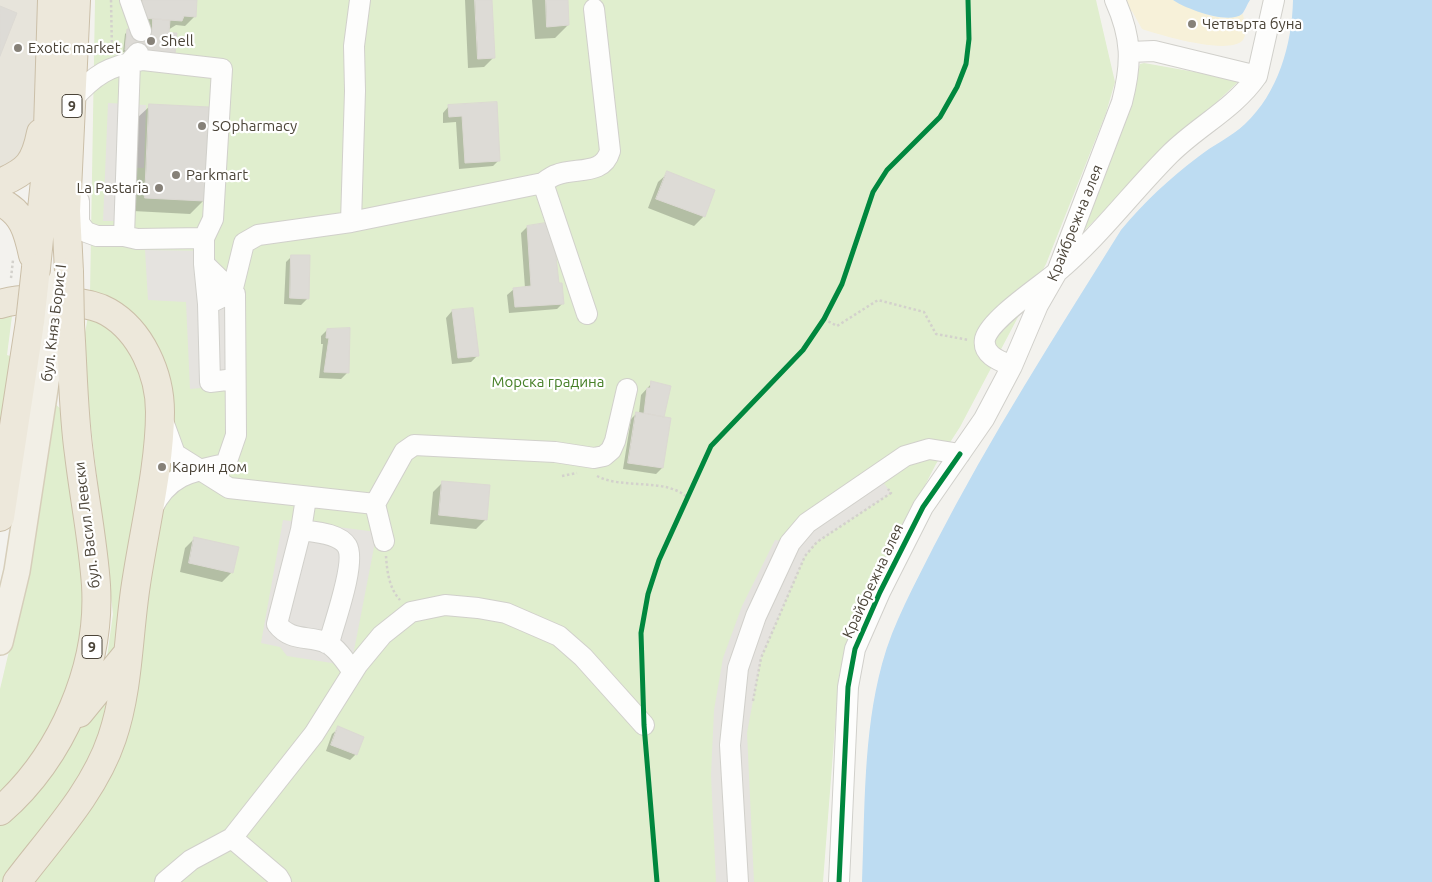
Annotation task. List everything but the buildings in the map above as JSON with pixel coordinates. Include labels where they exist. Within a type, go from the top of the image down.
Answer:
[{"type":"highway","name":"бул. Княз Борис I","points":[[0,517],[18,412],[52,324],[55,270],[47,161],[52,0]]},
{"type":"highway","name":"9","points":[[68,171],[76,0]]},
{"type":"highway","points":[[0,183],[24,170],[36,154],[51,80]]},
{"type":"highway","name":"бул. Васил Левски","points":[[0,811],[33,777],[55,744],[81,686],[89,660],[96,617],[96,586],[78,452],[52,324],[55,270],[66,211],[68,171]]},
{"type":"highway","points":[[0,202],[16,212],[30,238],[55,270]]},
{"type":"highway","points":[[0,304],[39,299],[92,305],[108,312],[131,333],[149,360],[155,377],[160,412],[132,611],[124,696],[105,757],[79,801],[17,882]]},
{"type":"highway","points":[[55,744],[128,653]]},
{"type":"main road","name":"бул. Княз Борис I","points":[[0,642],[18,562],[52,324]]},
{"type":"lane","points":[[130,0],[142,30]]},
{"type":"lane","points":[[351,222],[355,91],[354,46],[360,0]]},
{"type":"lane","name":"Крайбрежна алея","points":[[839,882],[848,687],[855,649],[880,592],[922,507],[984,419],[1012,366],[1038,305],[1058,272],[1122,102],[1129,72],[1130,52],[1115,0]]},
{"type":"lane","points":[[1012,366],[993,357],[987,351],[985,343],[988,332],[1005,315],[1058,272],[1172,152],[1232,106],[1258,76],[1274,0]]},
{"type":"lane","points":[[232,292],[241,250],[249,238],[258,235],[351,222],[543,183],[556,175],[598,167],[608,158],[610,151],[594,9]]},
{"type":"lane","points":[[1130,52],[1154,51],[1258,76]]},
{"type":"lane","points":[[72,100],[87,84],[127,60],[143,60],[222,69],[213,219],[204,238],[204,264],[208,304],[210,382],[234,379]]},
{"type":"lane","points":[[124,236],[127,60]]},
{"type":"lane","points":[[68,171],[79,188],[78,223],[86,232],[97,236],[124,236],[136,239],[204,238]]},
{"type":"lane","points":[[543,183],[587,314]]},
{"type":"lane","points":[[145,525],[159,495],[172,482],[197,470],[226,464],[236,435],[234,379],[235,294],[204,264]]},
{"type":"lane","points":[[208,304],[232,292]]},
{"type":"lane","points":[[384,542],[374,504],[404,452],[414,446],[555,452],[594,458],[604,456],[611,450],[615,441],[627,389]]},
{"type":"lane","points":[[160,412],[175,454],[197,470],[229,488],[312,499],[374,504]]},
{"type":"lane","points":[[738,882],[730,745],[738,668],[756,616],[795,535],[807,523],[905,456],[930,449],[960,454]]},
{"type":"lane","points":[[312,499],[306,531],[277,624],[284,633],[326,643],[337,650],[353,672]]},
{"type":"lane","points":[[306,531],[338,538],[347,546],[350,561],[331,636],[326,643]]},
{"type":"lane","points":[[165,882],[190,860],[232,838],[314,734],[353,672],[382,634],[411,612],[445,605],[478,608],[506,613],[559,636],[583,657],[644,725]]},
{"type":"lane","points":[[232,838],[278,876],[281,882]]},
{"type":"path","points":[[111,0],[127,60]]},
{"type":"path","points":[[657,882],[652,849],[644,725],[641,633],[648,594],[659,560],[711,446],[803,350],[824,319],[842,284],[872,192],[887,170],[940,118],[957,87],[966,64],[969,39],[968,0]]},
{"type":"path","points":[[824,319],[837,326],[878,300],[924,312],[936,334],[985,343]]},
{"type":"path","points":[[562,476],[585,472]]},
{"type":"path","points":[[592,473],[611,482],[667,486],[680,490],[688,498]]},
{"type":"path","points":[[752,705],[761,658],[805,556],[817,542],[891,493],[878,475]]},
{"type":"path","points":[[384,542],[388,572],[394,594],[411,612]]},
{"type":"shaded area","points":[[0,0],[44,0],[37,137],[0,178]]},
{"type":"shaded area","points":[[108,103],[146,105],[144,168],[120,167],[117,221],[103,221]]},
{"type":"shaded area","points":[[145,250],[211,251],[235,294],[235,385],[190,389],[186,302],[148,300]]},
{"type":"shaded area","points":[[878,475],[891,493],[817,542],[805,556],[761,658],[747,733],[754,882],[716,882],[711,775],[714,710],[723,658],[742,606],[775,540],[783,541]]},
{"type":"shaded area","points":[[283,520],[377,532],[351,666],[287,656],[280,647],[261,643]]},
{"type":"green space","name":"Морска градина","points":[[95,0],[1096,0],[1115,82],[1106,113],[1046,264],[960,427],[936,464],[852,627],[839,675],[823,882],[29,882],[96,794],[167,408],[90,294]]},
{"type":"green space","points":[[1144,63],[1240,80],[1130,184],[1083,232],[1140,64]]},
{"type":"green space","points":[[13,308],[7,355],[13,357],[0,434],[0,312]]},
{"type":"green space","points":[[89,311],[134,347],[151,407],[117,657],[107,657],[113,614],[86,384],[85,333]]},
{"type":"green space","points":[[54,403],[61,409],[83,575],[84,602],[78,658],[48,734],[22,769],[0,793],[0,689],[14,630]]},
{"type":"green space","points":[[107,694],[102,721],[94,747],[83,771],[54,817],[4,882],[0,882],[0,820]]},
{"type":"sand","name":"Четвърта буна","points":[[1119,0],[1173,0],[1207,14],[1224,18],[1243,14],[1245,34],[1243,40],[1224,46],[1194,43],[1151,32],[1142,29],[1132,11],[1125,14]]},
{"type":"water","points":[[1173,0],[1250,0],[1242,14],[1228,18],[1208,15],[1187,8]]},
{"type":"water","points":[[1293,0],[1432,0],[1432,882],[862,882],[866,772],[871,717],[882,664],[898,619],[912,589],[955,505],[978,465],[1048,347],[1121,230],[1157,191],[1204,153],[1245,124],[1266,98],[1281,67],[1286,51],[1290,34]]},
{"type":"cycle path","points":[[657,882],[644,725],[641,633],[648,594],[659,560],[711,446],[803,350],[824,319],[842,284],[873,192],[887,170],[940,117],[957,87],[966,64],[969,39],[968,0]]},
{"type":"cycle path","points":[[839,882],[848,687],[855,649],[880,592],[923,507],[960,454]]},
{"type":"place","name":"Четвърта буна","points":[[1192,24]]},
{"type":"place","name":"Shell","points":[[151,41]]},
{"type":"place","name":"Exotic market","points":[[18,48]]},
{"type":"place","name":"SOpharmacy","points":[[202,126]]},
{"type":"place","name":"Parkmart","points":[[176,175]]},
{"type":"place","name":"La Pastaria","points":[[159,188]]},
{"type":"place","name":"Карин дом","points":[[162,467]]}]
